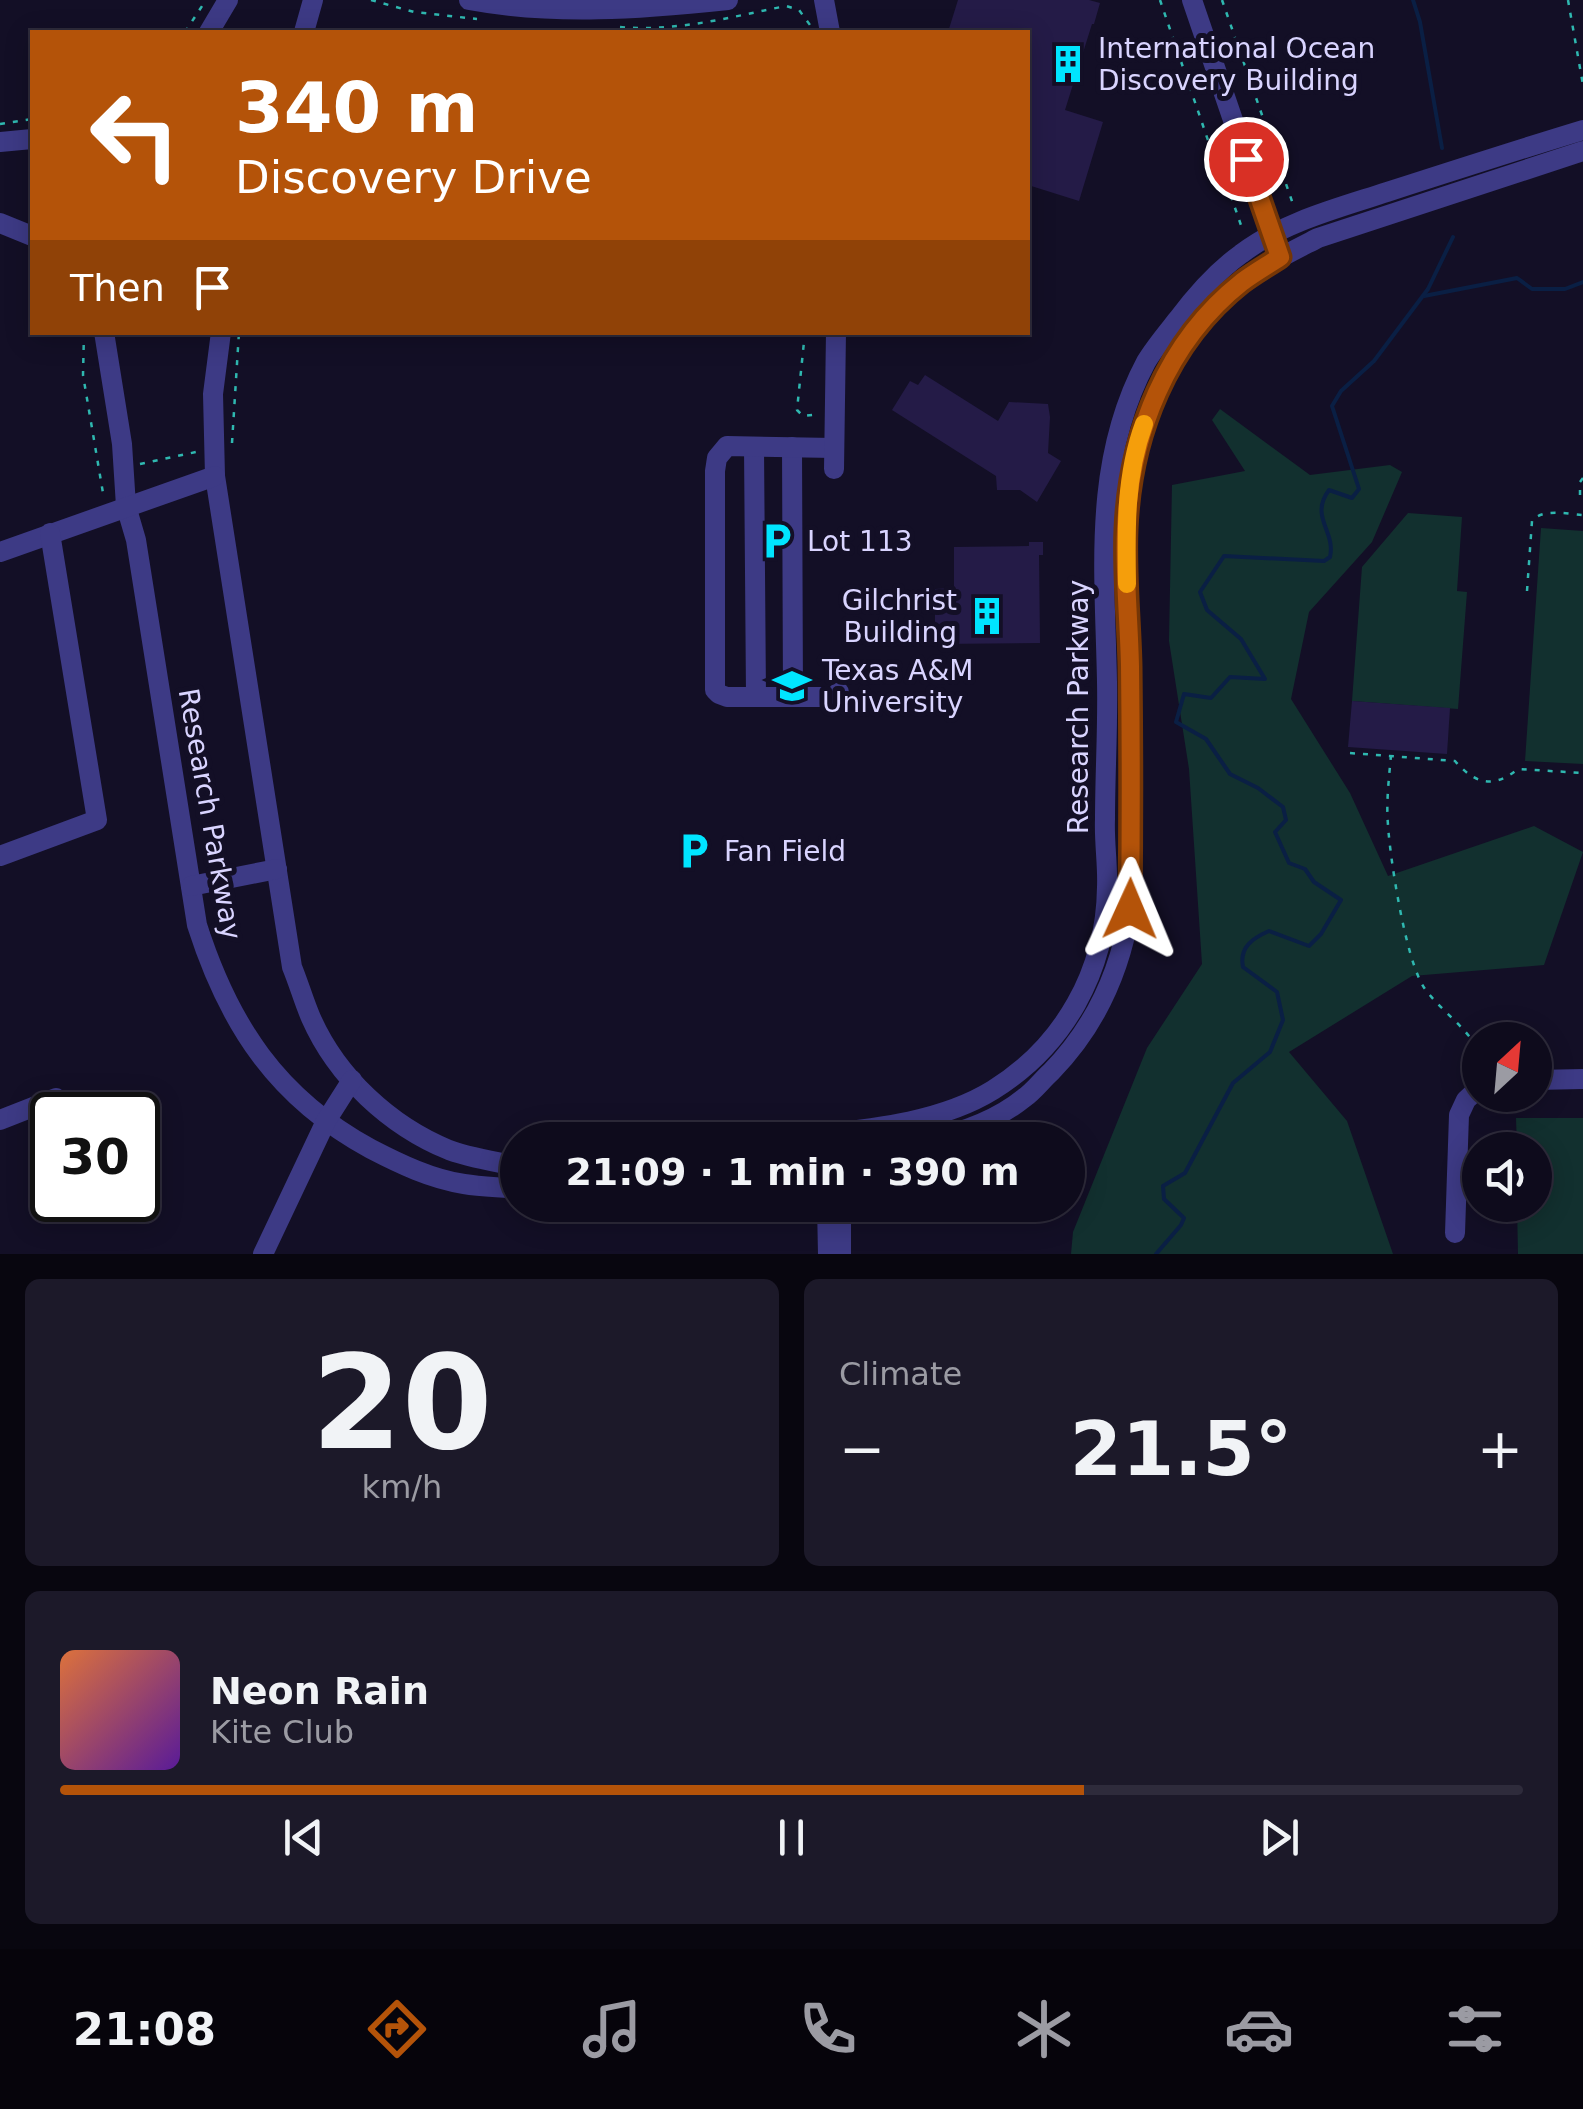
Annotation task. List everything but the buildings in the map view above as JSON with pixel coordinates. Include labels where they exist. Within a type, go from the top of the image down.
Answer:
[{"type":"street","points":[[210,30],[228,0]]},
{"type":"street","points":[[305,30],[313,0]]},
{"type":"street","points":[[469,0],[500,6],[639,10],[728,0]]},
{"type":"street","points":[[824,0],[830,30]]},
{"type":"street","points":[[1192,0],[1280,257]]},
{"type":"street","name":"Research Parkway","points":[[982,1122],[1024,1099],[1066,1056],[1092,1021],[1112,978],[1130,909],[1127,404],[1148,360],[1200,290],[1239,255],[1271,234],[1351,204],[1583,130]]},
{"type":"street","points":[[0,142],[30,138]]},
{"type":"street","name":"Research Parkway","points":[[910,1122],[953,1110],[993,1090],[1025,1066],[1057,1034],[1078,1005],[1093,968],[1104,926],[1108,886],[1104,824],[1107,484],[1129,436],[1181,346],[1241,283],[1318,238],[1583,151]]},
{"type":"street","points":[[0,223],[30,235]]},
{"type":"street","name":"Research Parkway","points":[[105,335],[124,468],[117,509],[136,540],[191,886],[209,962],[252,1046],[286,1086],[326,1122],[405,1167],[461,1184],[500,1187]]},
{"type":"street","name":"Research Parkway","points":[[221,335],[213,394],[215,476],[292,967],[312,1020],[329,1051],[380,1108],[421,1136],[451,1150],[500,1162]]},
{"type":"street","points":[[836,335],[834,458],[792,447],[727,446],[717,458],[715,690],[726,696],[756,697],[834,697],[839,692]]},
{"type":"street","points":[[754,447],[756,697]]},
{"type":"street","points":[[792,447],[792,697]]},
{"type":"street","points":[[0,552],[215,476]]},
{"type":"street","points":[[0,856],[97,820],[50,534]]},
{"type":"street","points":[[1106,662],[1130,663]]},
{"type":"street","points":[[191,886],[276,869]]},
{"type":"street","points":[[1552,1080],[1583,1079]]},
{"type":"street","points":[[263,1254],[326,1122],[352,1080]]},
{"type":"street","points":[[0,1120],[30,1108]]},
{"type":"street","points":[[1455,1233],[1462,1109]]},
{"type":"street","points":[[828,1222],[828,1254]]},
{"type":"street","points":[[841,1222],[841,1254]]},
{"type":"path","points":[[187,30],[206,0]]},
{"type":"path","points":[[1160,0],[1245,237]]},
{"type":"path","points":[[1222,0],[1295,210]]},
{"type":"path","points":[[1568,0],[1583,85]]},
{"type":"path","points":[[0,124],[30,120]]},
{"type":"path","points":[[84,335],[82,375],[99,473],[117,509]]},
{"type":"path","points":[[99,473],[189,452],[232,448],[239,335]]},
{"type":"path","points":[[805,335],[797,410],[803,416],[835,410]]},
{"type":"path","points":[[1583,478],[1583,502]]},
{"type":"path","points":[[1527,590],[1532,521],[1542,514],[1583,514]]},
{"type":"path","points":[[1350,752],[1454,760],[1467,774],[1485,782],[1505,779],[1518,768],[1583,773]]},
{"type":"path","points":[[1391,755],[1388,825],[1408,945],[1424,988],[1462,1026]]},
{"type":"green space","points":[[1220,409],[1310,475],[1390,465],[1402,472],[1372,542],[1309,612],[1291,699],[1350,793],[1388,876],[1534,826],[1583,852],[1544,965],[1412,976],[1289,1052],[1347,1121],[1393,1254],[1071,1254],[1073,1232],[1077,1222],[1085,1222],[1085,1202],[1147,1048],[1202,964],[1189,769],[1169,641],[1172,485],[1245,471],[1212,420]]},
{"type":"green space","points":[[1408,513],[1462,517],[1457,591],[1467,592],[1458,709],[1352,701],[1362,567]]},
{"type":"green space","points":[[1541,528],[1583,531],[1583,764],[1525,761]]},
{"type":"green space","points":[[1516,1118],[1583,1118],[1583,1254],[1518,1254],[1517,1222],[1552,1222],[1552,1132],[1516,1132]]},
{"type":"waterway","points":[[1413,0],[1442,148]]},
{"type":"waterway","points":[[1156,1254],[1184,1218],[1164,1199],[1163,1186],[1185,1173],[1233,1083],[1270,1052],[1283,1020],[1277,992],[1243,967],[1245,949],[1269,931],[1309,946],[1341,900],[1314,882],[1305,869],[1289,863],[1275,832],[1286,820],[1283,807],[1230,774],[1206,739],[1176,722],[1184,694],[1211,698],[1230,677],[1265,679],[1241,639],[1207,610],[1200,592],[1224,556],[1324,561],[1330,557],[1330,539],[1322,516],[1324,500],[1329,490],[1352,498],[1359,489],[1332,406],[1341,391],[1374,361],[1428,289],[1453,237]]},
{"type":"waterway","points":[[1424,296],[1517,278],[1532,289],[1565,289],[1583,282]]},
{"type":"slow traffic","points":[[1127,584],[1130,483],[1144,424]]},
{"type":"place","name":"International Ocean Discovery Building","points":[[1068,64]]},
{"type":"place","name":"Lot 113","points":[[777,541]]},
{"type":"place","name":"Gilchrist Building","points":[[987,616]]},
{"type":"place","name":"Texas A&M University","points":[[792,686]]},
{"type":"place","name":"Fan Field","points":[[694,851]]},
{"type":"route","points":[[1130,909],[1126,532],[1130,483],[1138,439],[1181,346],[1241,283],[1280,257],[1246,159]]}]
